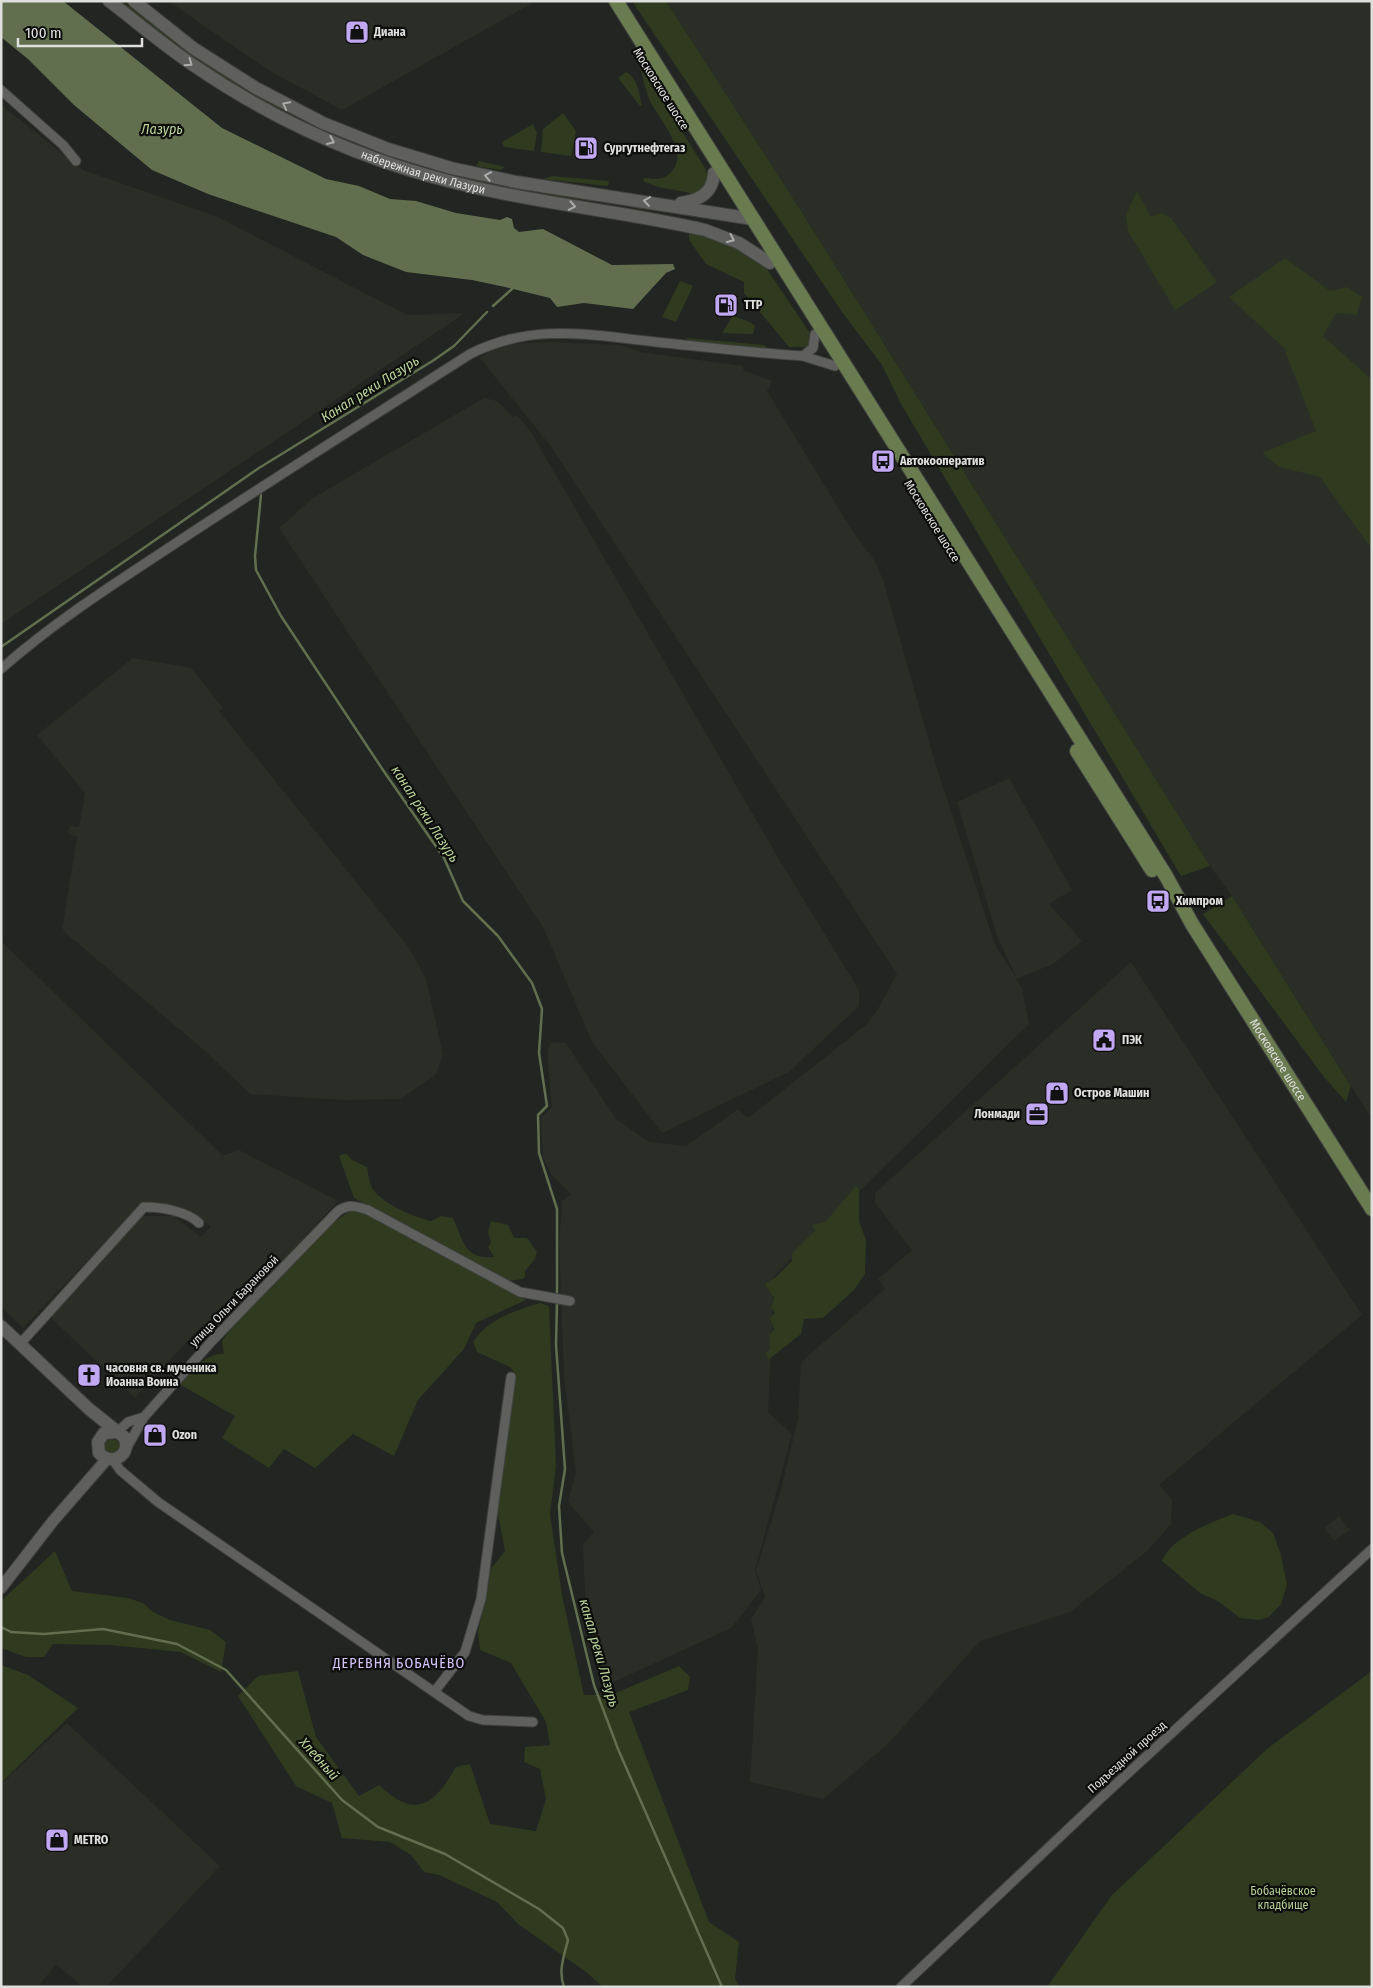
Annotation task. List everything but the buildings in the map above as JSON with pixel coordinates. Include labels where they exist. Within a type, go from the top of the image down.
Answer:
[{"type":"main road","name":"набережная реки Лазури","points":[[109,1],[207,75],[257,105],[308,131],[402,168],[464,185],[714,232],[748,247],[770,263]]},
{"type":"main road","name":"набережная реки Лазури","points":[[134,1],[169,30],[218,65],[263,92],[309,116],[356,137],[413,157],[516,182],[747,218]]},
{"type":"main road","name":"Московское шоссе","points":[[606,1],[714,173],[747,218],[770,263],[1127,833],[1158,880],[1183,910]]},
{"type":"main road","name":"Московское шоссе","points":[[616,1],[747,218],[1154,857],[1183,910],[1372,1209]]},
{"type":"main road","points":[[670,205],[695,200],[704,196],[712,186],[714,173]]},
{"type":"main road","points":[[513,195],[520,189],[516,182]]},
{"type":"main road","points":[[537,199],[534,192],[539,185]]},
{"type":"main road","points":[[620,214],[623,198]]},
{"type":"main road","points":[[1,1326],[89,1409],[125,1440],[126,1449],[122,1455],[110,1459],[99,1453],[89,1409]]},
{"type":"main road","points":[[97,1444],[104,1433],[117,1432]]},
{"type":"street","points":[[1,90],[64,145],[76,161]]},
{"type":"street","points":[[1,669],[26,646],[151,560],[470,354],[497,342],[539,333],[589,333],[803,356],[835,366]]},
{"type":"street","points":[[803,356],[813,348],[815,334]]},
{"type":"street","name":"улица Ольги Барановой","points":[[126,1449],[144,1417],[211,1342],[345,1206],[358,1206],[368,1210],[520,1292],[570,1300]]},
{"type":"street","points":[[20,1344],[144,1207],[156,1207],[175,1212],[199,1222]]},
{"type":"street","points":[[436,1691],[465,1652],[481,1599],[511,1377]]},
{"type":"street","name":"улица Ольги Барановой","points":[[117,1432],[128,1422],[144,1417]]},
{"type":"street","points":[[88,1481],[94,1466],[97,1444]]},
{"type":"street","points":[[1,1588],[52,1521],[110,1459],[120,1470],[158,1502],[436,1691],[469,1716],[483,1720],[533,1722]]},
{"type":"street","name":"Подъездной проезд","points":[[901,1987],[1101,1798],[1372,1549]]},
{"type":"shaded area","points":[[168,1],[536,1],[342,110],[270,71]]},
{"type":"shaded area","points":[[666,1],[1372,1],[1372,1119],[1232,896],[1210,866],[803,214]]},
{"type":"shaded area","points":[[1,105],[83,170],[218,217],[407,315],[465,313],[1,624]]},
{"type":"shaded area","points":[[547,342],[620,345],[641,352],[743,366],[743,370],[772,381],[767,391],[850,527],[876,563],[884,583],[934,759],[995,945],[1022,988],[1029,1024],[774,1276],[768,1412],[792,1434],[755,1570],[761,1590],[731,1628],[605,1686],[593,1644],[585,1596],[583,1545],[594,1532],[568,1502],[576,1472],[564,1376],[559,1243],[562,1201],[571,1194],[551,1174],[543,1157],[541,1117],[552,1107],[547,1051],[551,1042],[566,1043],[616,1119],[649,1142],[686,1146],[738,1109],[748,1118],[867,1024],[877,1011],[897,974],[552,448],[480,358],[501,344]]},
{"type":"shaded area","points":[[484,398],[497,401],[513,417],[517,415],[531,432],[780,861],[859,990],[859,1006],[789,1072],[662,1133],[592,1042],[544,929],[279,528],[313,498]]},
{"type":"shaded area","points":[[133,658],[191,668],[223,708],[219,711],[410,949],[426,979],[443,1054],[436,1074],[401,1099],[344,1100],[250,1094],[205,1051],[62,930],[77,837],[68,834],[70,826],[79,827],[85,793],[37,735]]},
{"type":"shaded area","points":[[1009,778],[1072,890],[1049,904],[1082,941],[1053,964],[1017,979],[997,936],[957,802]]},
{"type":"shaded area","points":[[1,941],[222,1155],[220,1161],[222,1156],[239,1150],[338,1201],[213,1336],[201,1326],[135,1398],[50,1317],[139,1216],[173,1216],[201,1237],[211,1227],[197,1215],[144,1201],[23,1328],[1,1306]]},
{"type":"shaded area","points":[[1131,962],[1362,1315],[1159,1485],[1172,1499],[1171,1524],[1146,1552],[1070,1612],[980,1641],[888,1744],[823,1799],[750,1782],[758,1649],[751,1619],[765,1597],[756,1570],[779,1497],[798,1419],[801,1362],[885,1289],[878,1279],[912,1250],[875,1203],[875,1193]]},
{"type":"shaded area","points":[[1339,1516],[1350,1530],[1334,1541],[1324,1528]]},
{"type":"shaded area","points":[[67,1723],[220,1866],[106,1987],[83,1987],[56,1964],[38,1987],[1,1987],[1,1784]]},
{"type":"green space","points":[[116,1],[122,1],[210,65],[270,103],[334,136],[385,155],[511,185],[512,188],[462,179],[401,163],[314,130],[219,77]]},
{"type":"green space","points":[[632,1],[666,1],[803,214],[1210,866],[1181,876],[901,404],[882,365],[842,312]]},
{"type":"green space","points":[[640,65],[705,168],[708,176],[707,180],[696,194],[658,187],[643,181],[644,178],[657,179],[668,175],[674,168],[677,160],[677,151],[674,142],[649,99]]},
{"type":"green space","points":[[626,72],[633,78],[637,86],[642,105],[640,106],[618,78]]},
{"type":"green space","points":[[563,113],[576,131],[571,156],[541,152],[543,129]]},
{"type":"green space","points":[[533,124],[537,133],[534,151],[504,147],[502,142]]},
{"type":"green space","points":[[479,161],[505,167],[500,170],[476,166]]},
{"type":"green space","points":[[552,176],[609,181],[608,186],[543,179]]},
{"type":"green space","points":[[541,191],[612,202],[613,204],[540,194]]},
{"type":"green space","points":[[1137,191],[1151,217],[1161,213],[1171,218],[1217,282],[1175,310],[1128,231],[1126,215]]},
{"type":"green space","points":[[632,206],[737,222],[737,223],[633,208]]},
{"type":"green space","points":[[689,232],[729,244],[763,263],[810,333],[812,342],[810,347],[789,347],[744,293],[744,282],[706,264],[689,240]]},
{"type":"green space","points":[[1285,258],[1330,291],[1347,287],[1362,297],[1357,315],[1336,313],[1323,336],[1372,380],[1372,549],[1320,477],[1279,467],[1262,453],[1316,431],[1284,348],[1229,297]]},
{"type":"green space","points":[[680,281],[693,286],[676,322],[662,317]]},
{"type":"green space","points":[[733,316],[750,322],[755,326],[753,334],[722,333]]},
{"type":"green space","points":[[687,338],[765,345],[766,348],[764,350],[687,343]]},
{"type":"green space","points":[[1232,896],[1351,1086],[1346,1102],[1324,1077],[1203,914]]},
{"type":"green space","points":[[347,1154],[352,1160],[367,1167],[371,1186],[381,1198],[389,1203],[407,1213],[431,1221],[441,1216],[453,1218],[466,1247],[476,1255],[494,1257],[488,1247],[491,1243],[488,1232],[491,1221],[508,1225],[514,1238],[527,1238],[537,1252],[535,1259],[525,1271],[523,1279],[508,1281],[354,1198],[339,1156]]},
{"type":"green space","points":[[856,1186],[859,1189],[859,1221],[866,1240],[865,1274],[854,1290],[823,1318],[804,1319],[801,1334],[768,1360],[766,1352],[770,1350],[769,1336],[774,1329],[770,1318],[775,1313],[771,1308],[774,1298],[765,1284],[776,1277],[792,1261],[792,1253],[815,1231],[812,1225],[825,1222]]},
{"type":"green space","points":[[351,1210],[362,1211],[526,1300],[476,1323],[464,1349],[418,1400],[394,1456],[353,1434],[315,1468],[284,1449],[269,1468],[222,1438],[235,1416],[179,1384],[211,1356],[224,1354],[222,1341],[239,1318],[329,1226]]},
{"type":"green space","points":[[540,1303],[549,1306],[556,1466],[550,1514],[562,1595],[584,1695],[611,1695],[679,1666],[690,1677],[688,1690],[629,1712],[709,1922],[739,1942],[735,1979],[740,1987],[603,1987],[586,1972],[518,1924],[497,1902],[439,1875],[424,1872],[411,1855],[390,1842],[342,1838],[332,1803],[296,1786],[238,1696],[258,1676],[298,1671],[316,1737],[359,1796],[379,1785],[392,1796],[404,1802],[414,1805],[423,1803],[432,1799],[440,1791],[456,1767],[470,1764],[490,1824],[536,1831],[546,1799],[540,1769],[524,1762],[525,1747],[550,1745],[546,1722],[511,1663],[480,1650],[478,1632],[490,1570],[505,1551],[497,1508],[514,1372],[510,1367],[477,1352],[473,1342],[494,1321]]},
{"type":"green space","points":[[112,1439],[117,1441],[119,1446],[117,1451],[112,1453],[107,1451],[105,1446],[107,1441]]},
{"type":"green space","points":[[1233,1514],[1260,1522],[1273,1533],[1281,1555],[1287,1585],[1281,1604],[1269,1617],[1259,1620],[1240,1618],[1218,1601],[1200,1593],[1162,1561],[1174,1545],[1183,1538],[1203,1526]]},
{"type":"green space","points":[[55,1551],[72,1591],[128,1598],[143,1603],[153,1612],[170,1620],[210,1630],[226,1642],[221,1672],[181,1652],[109,1645],[53,1644],[44,1657],[26,1657],[1,1648],[1,1601]]},
{"type":"green space","points":[[1,1665],[28,1675],[78,1708],[1,1783]]},
{"type":"green space","name":"Бобачёвское кладбище","points":[[1372,1671],[1372,1987],[1047,1987],[1112,1895],[1268,1748]]},
{"type":"water","name":"Лазурь","points":[[1,1],[63,1],[222,128],[326,179],[359,186],[390,199],[416,201],[456,213],[500,220],[507,217],[512,219],[514,228],[519,232],[543,229],[612,265],[673,264],[675,269],[666,273],[633,309],[584,303],[557,307],[550,298],[505,287],[472,280],[406,272],[363,255],[336,237],[208,194],[152,170],[74,105],[28,59],[1,37]]},
{"type":"waterway","points":[[493,306],[512,289],[512,286]]},
{"type":"waterway","name":"Канал реки Лазурь","points":[[1,647],[259,468],[434,360],[454,346],[487,312]]},
{"type":"waterway","name":"канал реки Лазурь","points":[[261,495],[255,556],[256,570],[281,616],[444,858],[463,901],[498,936],[532,983],[542,1009],[539,1053],[547,1106],[538,1115],[539,1153],[557,1209],[557,1295]]},
{"type":"waterway","name":"канал реки Лазурь","points":[[557,1302],[556,1345],[565,1469],[559,1506],[562,1553],[594,1685],[618,1749],[722,1987]]},
{"type":"waterway","name":"Хлебный","points":[[1,1627],[11,1632],[44,1634],[103,1629],[177,1644],[226,1670],[342,1800],[378,1827],[445,1854],[539,1909],[563,1928],[568,1940],[562,1969],[564,1987]]},
{"type":"place","name":"Диана","points":[[357,32]]},
{"type":"place","name":"Сургутнефтегаз","points":[[586,148]]},
{"type":"place","name":"ТТР","points":[[726,305]]},
{"type":"place","name":"Автокооператив","points":[[883,461]]},
{"type":"place","name":"Химпром","points":[[1158,901]]},
{"type":"place","name":"ПЭК","points":[[1104,1040]]},
{"type":"place","name":"Остров Машин","points":[[1057,1093]]},
{"type":"place","name":"Лонмади","points":[[1037,1114]]},
{"type":"place","name":"часовня св. мученика Иоанна Воина","points":[[89,1375]]},
{"type":"place","name":"Ozon","points":[[155,1435]]},
{"type":"place","name":"METRO","points":[[57,1840]]},
{"type":"district","name":"ДЕРЕВНЯ БОБАЧЁВО","points":[[399,1663]]}]
